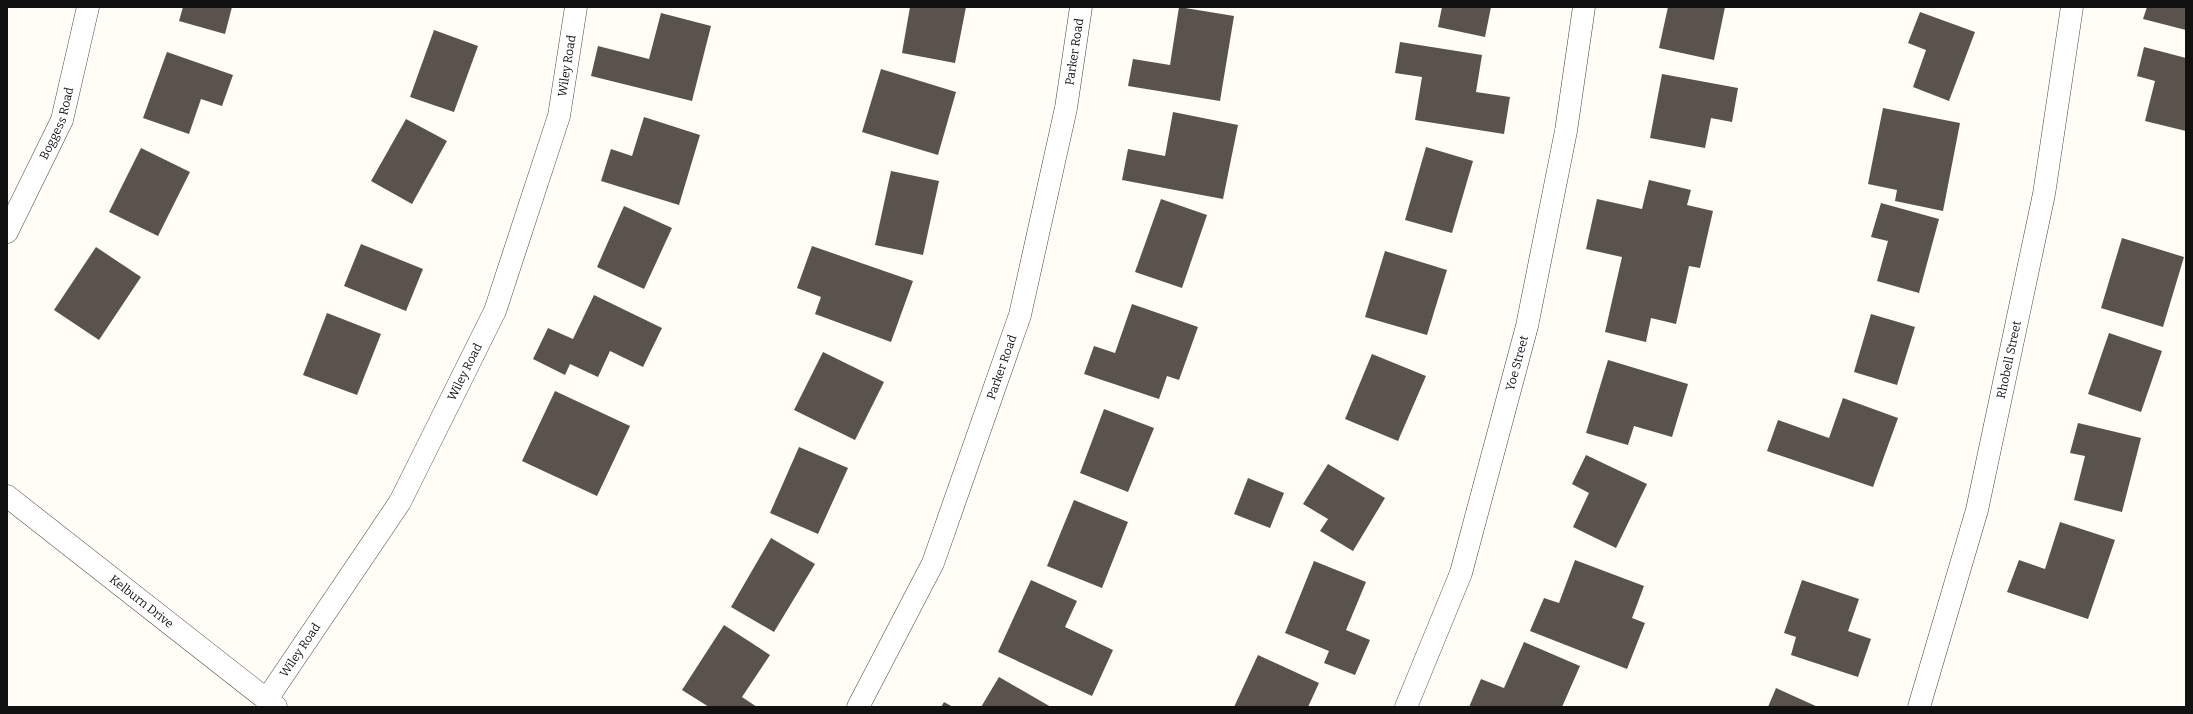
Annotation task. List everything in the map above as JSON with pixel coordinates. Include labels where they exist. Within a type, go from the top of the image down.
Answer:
[{"type":"street","name":"Boggess Road","points":[[7,232],[62,120],[88,7]]},
{"type":"street","name":"Wiley Road","points":[[272,703],[400,502],[496,311],[559,116],[576,7]]},
{"type":"street","name":"Parker Road","points":[[858,707],[933,563],[1020,315],[1066,108],[1081,7]]},
{"type":"street","name":"Yoe Street","points":[[1406,707],[1461,573],[1527,326],[1566,131],[1584,7]]},
{"type":"street","name":"Rhobell Street","points":[[1919,707],[1977,510],[2044,194],[2072,7]]},
{"type":"street","name":"Kelburn Drive","points":[[7,496],[272,703]]},
{"type":"building","points":[[183,7],[232,7],[225,34],[179,21]]},
{"type":"building","points":[[910,7],[966,7],[955,63],[902,53]]},
{"type":"building","points":[[1179,7],[1234,16],[1220,101],[1128,86],[1133,59],[1170,65]]},
{"type":"building","points":[[1442,7],[1491,7],[1485,37],[1438,27]]},
{"type":"building","points":[[1668,7],[1725,7],[1714,60],[1659,48]]},
{"type":"building","points":[[2147,7],[2186,7],[2186,30],[2143,19]]},
{"type":"building","points":[[1920,12],[1975,32],[1949,101],[1913,87],[1926,50],[1908,43]]},
{"type":"building","points":[[661,13],[711,26],[692,101],[591,76],[598,46],[649,59]]},
{"type":"building","points":[[434,30],[478,46],[454,112],[410,97]]},
{"type":"building","points":[[1400,42],[1482,55],[1476,92],[1510,97],[1504,134],[1415,120],[1422,77],[1395,73]]},
{"type":"building","points":[[2144,47],[2186,58],[2186,131],[2145,121],[2155,81],[2137,76]]},
{"type":"building","points":[[167,52],[233,75],[222,106],[201,99],[189,134],[143,118]]},
{"type":"building","points":[[881,69],[956,92],[938,155],[862,132]]},
{"type":"building","points":[[1662,74],[1738,88],[1732,122],[1711,118],[1705,148],[1650,138]]},
{"type":"building","points":[[1883,108],[1960,123],[1943,211],[1895,201],[1897,190],[1868,184]]},
{"type":"building","points":[[1173,112],[1238,125],[1223,199],[1122,180],[1128,149],[1165,156]]},
{"type":"building","points":[[644,117],[700,135],[679,205],[601,181],[611,149],[632,156]]},
{"type":"building","points":[[406,119],[447,141],[412,204],[371,181]]},
{"type":"building","points":[[1426,147],[1473,161],[1452,233],[1405,220]]},
{"type":"building","points":[[141,148],[190,172],[158,236],[109,212]]},
{"type":"building","points":[[891,171],[939,181],[923,255],[875,245]]},
{"type":"building","points":[[1649,180],[1691,190],[1687,205],[1713,211],[1700,268],[1689,266],[1676,324],[1651,318],[1646,342],[1605,332],[1622,257],[1586,249],[1597,199],[1642,209]]},
{"type":"building","points":[[1161,199],[1207,215],[1182,288],[1135,272]]},
{"type":"building","points":[[1881,203],[1939,219],[1919,293],[1877,281],[1888,241],[1871,237]]},
{"type":"building","points":[[624,206],[672,228],[644,289],[597,267]]},
{"type":"building","points":[[2122,238],[2184,257],[2163,327],[2101,308]]},
{"type":"building","points":[[361,244],[423,269],[406,311],[344,286]]},
{"type":"building","points":[[812,246],[913,281],[891,342],[815,314],[821,297],[797,288]]},
{"type":"building","points":[[96,247],[141,277],[99,340],[54,310]]},
{"type":"building","points":[[1385,251],[1447,270],[1427,335],[1365,317]]},
{"type":"building","points":[[594,295],[662,328],[643,367],[610,351],[598,377],[570,364],[565,375],[533,359],[548,328],[573,339]]},
{"type":"building","points":[[1132,304],[1198,327],[1179,380],[1167,376],[1159,399],[1084,374],[1094,346],[1115,353]]},
{"type":"building","points":[[327,313],[381,334],[357,395],[303,375]]},
{"type":"building","points":[[1871,314],[1915,327],[1897,385],[1854,372]]},
{"type":"building","points":[[2109,333],[2162,351],[2141,412],[2088,394]]},
{"type":"building","points":[[823,352],[884,382],[855,440],[794,410]]},
{"type":"building","points":[[1372,354],[1426,376],[1398,441],[1345,419]]},
{"type":"building","points":[[1608,360],[1688,384],[1672,437],[1634,426],[1628,445],[1586,433]]},
{"type":"building","points":[[555,391],[630,426],[597,496],[522,461]]},
{"type":"building","points":[[1843,398],[1898,418],[1873,487],[1767,451],[1778,420],[1829,438]]},
{"type":"building","points":[[1104,409],[1154,428],[1128,492],[1080,473]]},
{"type":"building","points":[[2078,423],[2141,438],[2122,512],[2074,500],[2085,456],[2070,453]]},
{"type":"building","points":[[799,447],[848,468],[818,534],[770,513]]},
{"type":"building","points":[[1586,455],[1647,484],[1616,548],[1573,527],[1589,493],[1572,484]]},
{"type":"building","points":[[1328,464],[1385,498],[1353,551],[1320,531],[1328,519],[1303,504]]},
{"type":"building","points":[[1248,478],[1284,493],[1270,528],[1234,514]]},
{"type":"building","points":[[1074,500],[1128,522],[1102,588],[1047,566]]},
{"type":"building","points":[[2060,522],[2115,540],[2088,619],[2007,592],[2019,560],[2045,569]]},
{"type":"building","points":[[771,538],[815,564],[774,632],[731,607]]},
{"type":"building","points":[[1575,560],[1644,586],[1632,618],[1645,623],[1627,669],[1530,631],[1544,598],[1559,603]]},
{"type":"building","points":[[1314,561],[1366,582],[1346,630],[1370,640],[1355,675],[1324,663],[1329,651],[1285,633]]},
{"type":"building","points":[[1031,580],[1077,601],[1065,627],[1113,650],[1092,696],[998,652]]},
{"type":"building","points":[[1802,580],[1859,599],[1848,631],[1871,639],[1858,677],[1791,655],[1796,637],[1784,633]]},
{"type":"building","points":[[724,625],[770,655],[742,697],[757,707],[709,707],[682,690]]},
{"type":"building","points":[[1524,642],[1580,666],[1562,707],[1469,707],[1481,679],[1504,688]]},
{"type":"building","points":[[1258,655],[1319,683],[1308,707],[1234,707]]},
{"type":"building","points":[[999,677],[1051,707],[981,707]]},
{"type":"building","points":[[1776,688],[1818,707],[1768,707]]},
{"type":"building","points":[[944,702],[953,707],[941,707]]}]
